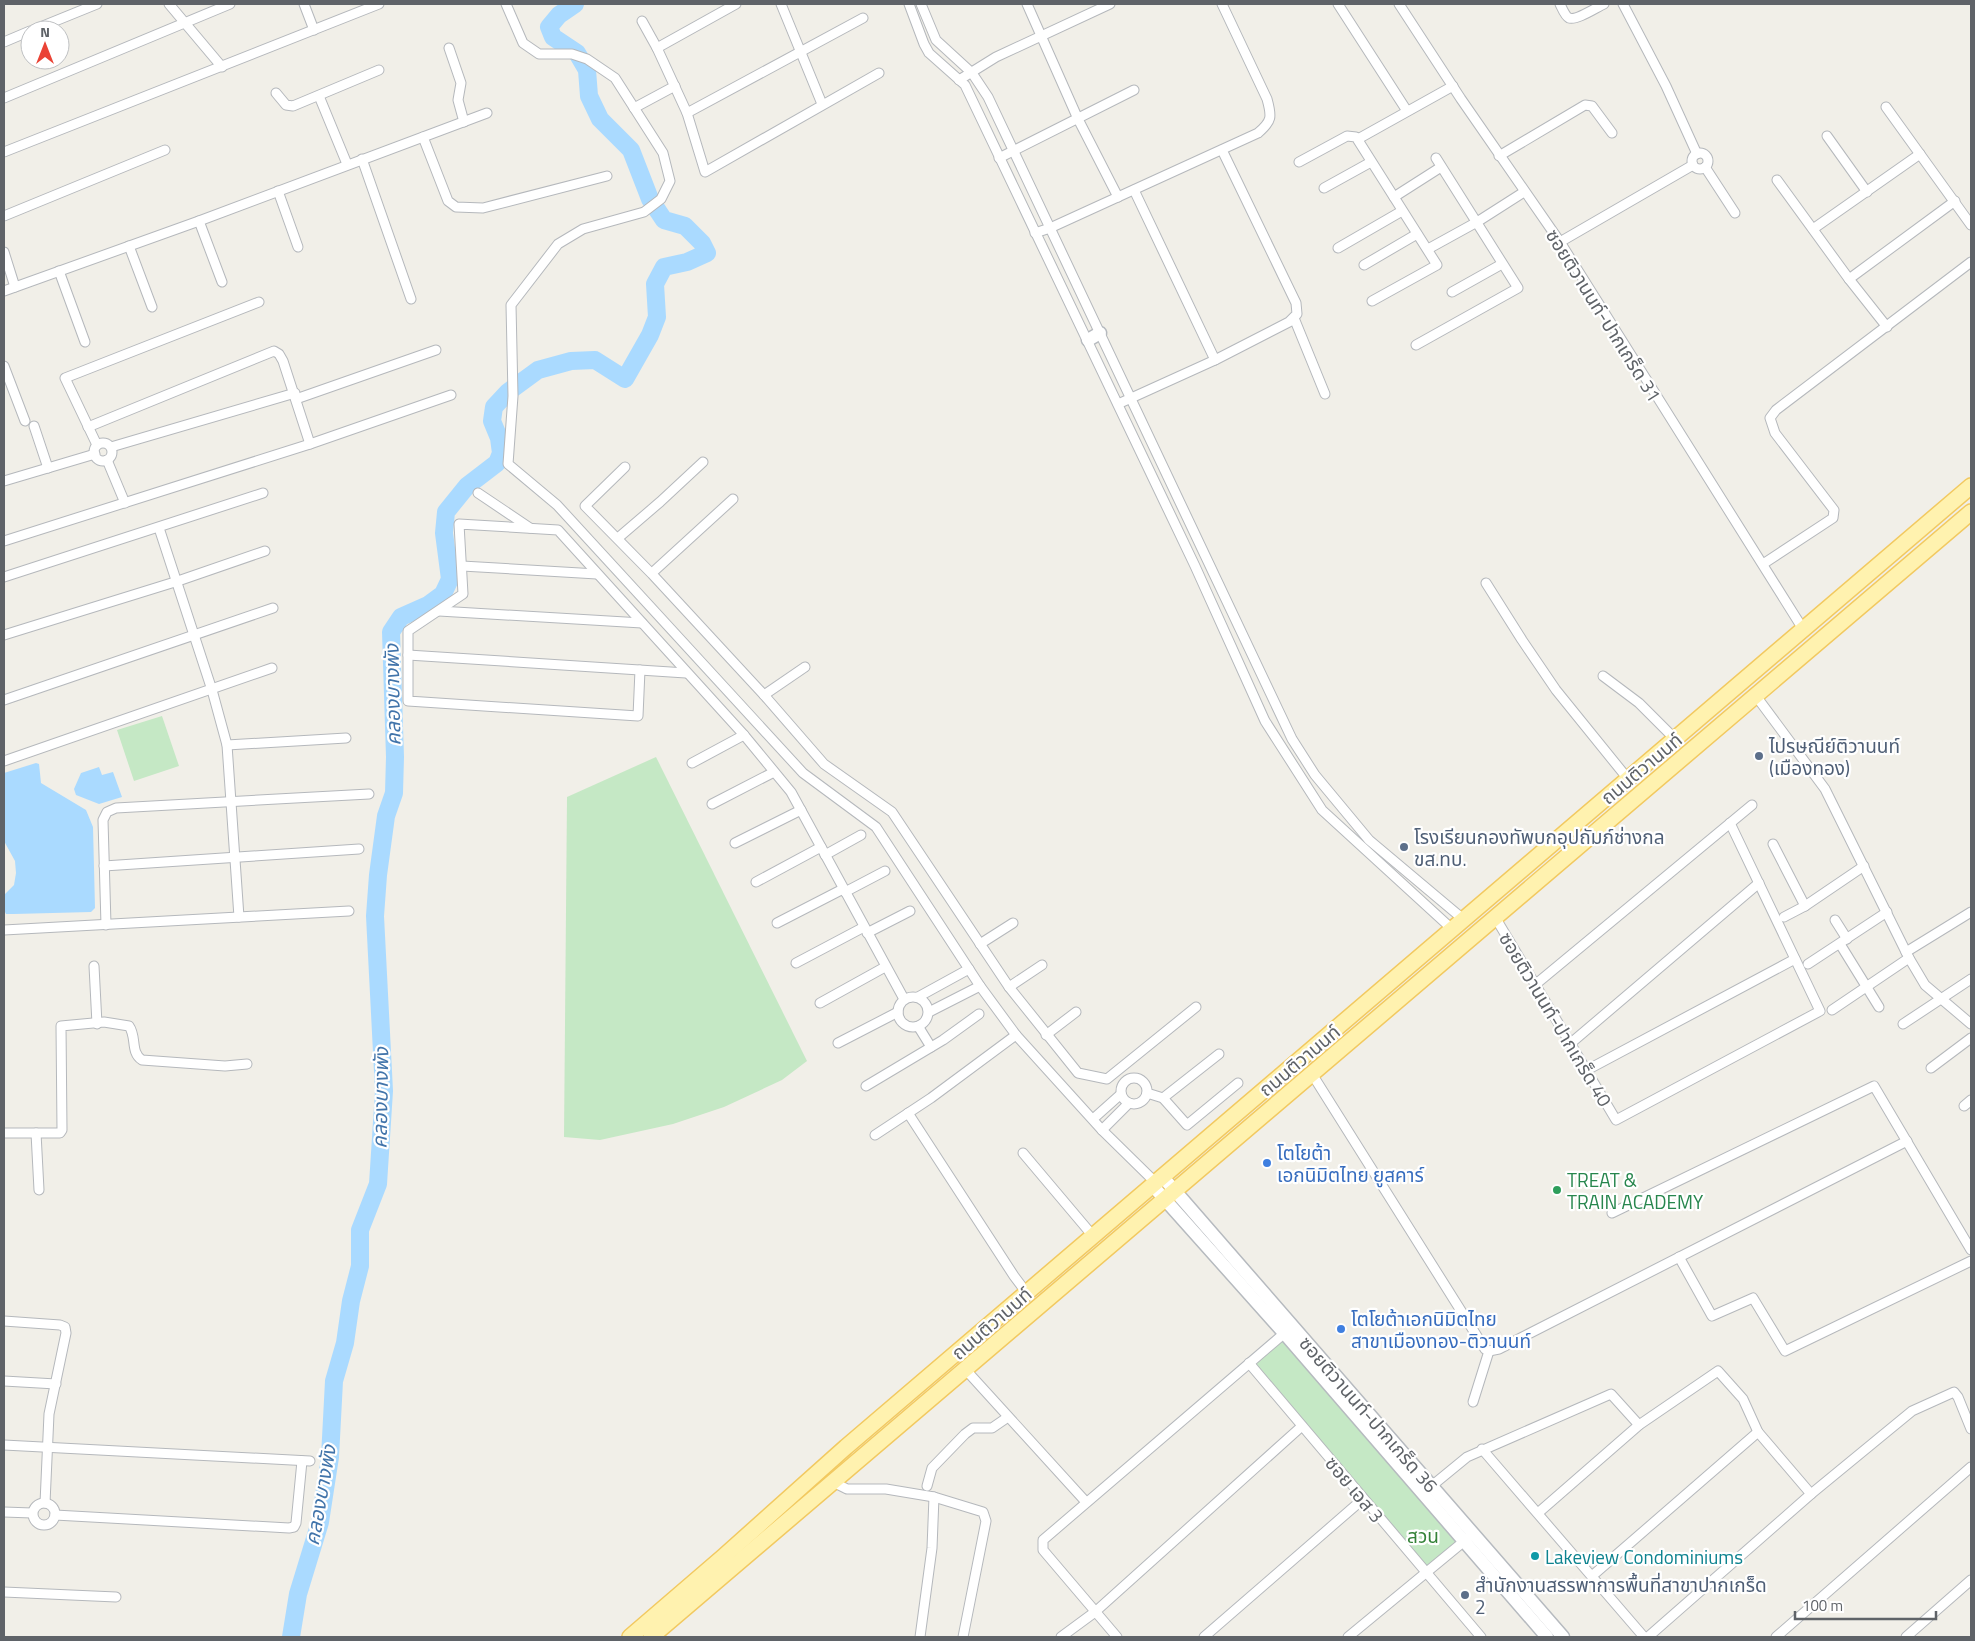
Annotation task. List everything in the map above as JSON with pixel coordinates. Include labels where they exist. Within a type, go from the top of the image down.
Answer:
[{"type":"main road","name":"ถนนติวานนท์","points":[[651,1637],[846,1447],[1971,486]]},
{"type":"main road","name":"ถนนติวานนท์","points":[[630,1637],[833,1482],[1971,512]]},
{"type":"main road","points":[[1803,629],[1815,645]]},
{"type":"main road","points":[[1461,921],[1479,931]]},
{"type":"street","points":[[58,20],[97,4]]},
{"type":"street","points":[[169,4],[222,67]]},
{"type":"street","points":[[4,98],[230,4]]},
{"type":"street","points":[[304,4],[314,30]]},
{"type":"street","points":[[4,152],[379,4]]},
{"type":"street","points":[[506,4],[523,42],[538,54],[572,54],[588,59],[614,78],[663,153],[670,181],[660,199],[644,212],[583,229],[558,244],[512,305],[513,396],[508,464],[557,505],[803,773],[876,827],[980,986],[1016,1035],[1102,1130],[1170,1196]]},
{"type":"street","points":[[657,48],[736,4]]},
{"type":"street","points":[[781,4],[822,104]]},
{"type":"street","points":[[909,4],[929,53],[964,85],[1088,340],[1198,573],[1265,721],[1322,810],[1461,921]]},
{"type":"street","points":[[921,4],[936,40],[970,71],[988,96],[1292,739],[1315,775],[1369,840],[1461,921]]},
{"type":"street","points":[[1027,4],[1043,36],[1078,119],[1118,197]]},
{"type":"street","points":[[959,80],[970,71],[996,57],[1110,4]]},
{"type":"street","points":[[1035,233],[1050,228],[1222,150],[1258,133],[1269,123],[1270,112],[1267,99],[1222,4]]},
{"type":"street","points":[[1338,4],[1406,111]]},
{"type":"street","name":"ซอยติวานนท์-ปากเกร็ด 31","points":[[1400,4],[1524,192],[1560,242],[1803,629]]},
{"type":"street","points":[[1560,4],[1569,18],[1578,17],[1604,4]]},
{"type":"street","points":[[1623,4],[1666,86],[1697,154]]},
{"type":"street","points":[[687,113],[863,18]]},
{"type":"street","points":[[642,21],[657,48],[687,113],[705,172],[879,73]]},
{"type":"street","points":[[4,42],[20,35]]},
{"type":"street","points":[[449,48],[461,83],[458,100],[464,122]]},
{"type":"street","points":[[276,93],[290,106],[319,96],[379,70]]},
{"type":"street","points":[[634,108],[675,86]]},
{"type":"street","points":[[1358,139],[1453,86]]},
{"type":"street","points":[[999,158],[1134,90]]},
{"type":"street","points":[[319,96],[347,164]]},
{"type":"street","points":[[1500,156],[1585,105],[1592,106],[1612,133]]},
{"type":"street","points":[[1886,107],[1971,225]]},
{"type":"street","points":[[4,291],[199,221],[487,113]]},
{"type":"street","points":[[1299,162],[1347,136],[1353,135],[1358,139],[1437,265],[1372,301]]},
{"type":"street","points":[[1827,136],[1867,192]]},
{"type":"street","points":[[424,137],[448,201],[456,207],[483,208],[607,176]]},
{"type":"street","points":[[4,216],[165,150]]},
{"type":"street","points":[[1118,404],[1215,360],[1294,318],[1297,314],[1296,303],[1222,150]]},
{"type":"street","points":[[1697,154],[1707,157],[1708,163],[1705,167],[1698,169],[1693,165],[1692,158],[1697,154]]},
{"type":"street","points":[[1813,229],[1920,154]]},
{"type":"street","points":[[1416,345],[1518,288],[1436,158]]},
{"type":"street","points":[[362,159],[411,299]]},
{"type":"street","points":[[1324,188],[1371,162]]},
{"type":"street","points":[[1560,242],[1693,165]]},
{"type":"street","points":[[1394,197],[1441,167]]},
{"type":"street","points":[[1705,167],[1735,213]]},
{"type":"street","points":[[1777,180],[1849,279],[1887,327]]},
{"type":"street","points":[[1134,190],[1215,360]]},
{"type":"street","points":[[278,191],[298,247]]},
{"type":"street","points":[[1428,249],[1524,192]]},
{"type":"street","points":[[1849,279],[1955,201]]},
{"type":"street","points":[[1338,248],[1402,211]]},
{"type":"street","points":[[199,221],[222,282]]},
{"type":"street","points":[[1364,265],[1417,234]]},
{"type":"street","points":[[129,246],[152,308]]},
{"type":"street","points":[[4,252],[6,266],[15,287]]},
{"type":"street","points":[[1763,564],[1833,518],[1835,514],[1834,510],[1775,433],[1770,418],[1776,410],[1971,262]]},
{"type":"street","points":[[1452,292],[1502,264]]},
{"type":"street","points":[[59,271],[85,342]]},
{"type":"street","points":[[111,447],[111,457],[102,461],[97,459],[88,427],[65,378],[260,302]]},
{"type":"street","points":[[1294,318],[1325,394]]},
{"type":"street","points":[[1088,340],[1100,333]]},
{"type":"street","points":[[4,481],[48,468],[96,450],[102,443],[111,447],[296,396],[436,350]]},
{"type":"street","points":[[88,427],[272,352],[279,354],[296,396],[310,444]]},
{"type":"street","points":[[4,366],[25,421]]},
{"type":"street","points":[[4,541],[310,444],[451,395]]},
{"type":"street","points":[[34,426],[48,468]]},
{"type":"street","points":[[107,460],[125,503]]},
{"type":"street","points":[[618,538],[702,462]]},
{"type":"street","points":[[625,467],[585,506],[652,573],[764,695],[824,764],[892,812],[1009,987],[1078,1073],[1124,1082],[1131,1079],[1139,1080],[1146,1085],[1147,1093],[1140,1103],[1128,1103],[1102,1130]]},
{"type":"street","points":[[4,577],[263,493]]},
{"type":"street","points":[[478,493],[531,528]]},
{"type":"street","points":[[652,573],[732,498]]},
{"type":"street","points":[[640,670],[638,716],[408,701],[408,631],[463,594],[459,524],[558,530],[686,673],[744,734],[791,792],[904,999]]},
{"type":"street","points":[[159,528],[212,690],[227,746],[239,917]]},
{"type":"street","points":[[4,635],[178,582],[265,552]]},
{"type":"street","points":[[462,566],[597,574]]},
{"type":"street","points":[[1486,583],[1556,690],[1628,778]]},
{"type":"street","points":[[4,700],[273,608]]},
{"type":"street","points":[[438,611],[642,623]]},
{"type":"street","points":[[408,655],[686,673]]},
{"type":"street","points":[[764,695],[805,667]]},
{"type":"street","points":[[4,761],[272,668]]},
{"type":"street","points":[[1603,676],[1639,703],[1675,739]]},
{"type":"street","points":[[1756,696],[1825,790],[1925,985],[1971,1024]]},
{"type":"street","points":[[692,764],[744,734]]},
{"type":"street","points":[[227,746],[346,738]]},
{"type":"street","points":[[712,804],[774,772]]},
{"type":"street","points":[[106,924],[103,820],[107,812],[116,808],[369,794]]},
{"type":"street","points":[[1536,984],[1752,805]]},
{"type":"street","points":[[735,843],[801,810]]},
{"type":"street","points":[[1587,1070],[1795,959],[1730,823]]},
{"type":"street","points":[[756,882],[861,835]]},
{"type":"street","points":[[1773,844],[1804,906]]},
{"type":"street","points":[[104,866],[359,849]]},
{"type":"street","points":[[1784,917],[1864,866]]},
{"type":"street","points":[[778,923],[885,871]]},
{"type":"street","points":[[1571,1043],[1758,883]]},
{"type":"street","points":[[4,930],[349,911]]},
{"type":"street","points":[[796,963],[910,911]]},
{"type":"street","points":[[1808,964],[1887,912]]},
{"type":"street","points":[[1832,1010],[1971,912]]},
{"type":"street","name":"ซอยติวานนท์-ปากเกร็ด 40","points":[[1495,917],[1616,1120],[1820,1011],[1795,959]]},
{"type":"street","points":[[1834,920],[1843,942],[1879,1008]]},
{"type":"street","points":[[980,944],[1013,923]]},
{"type":"street","points":[[1009,987],[1042,965]]},
{"type":"street","points":[[94,966],[97,1024]]},
{"type":"street","points":[[820,1003],[885,967]]},
{"type":"street","points":[[918,997],[969,969]]},
{"type":"street","points":[[1903,1024],[1971,979]]},
{"type":"street","points":[[929,1012],[980,986]]},
{"type":"street","points":[[913,996],[926,1003],[929,1012],[926,1021],[918,1026],[904,1024],[898,1012],[904,999],[913,996]]},
{"type":"street","points":[[1107,1079],[1196,1007]]},
{"type":"street","points":[[838,1043],[898,1012]]},
{"type":"street","points":[[1046,1035],[1076,1012]]},
{"type":"street","points":[[866,1086],[931,1047],[979,1014]]},
{"type":"street","points":[[4,1133],[60,1133],[62,1130],[61,1026],[113,1023],[129,1026],[133,1031],[135,1052],[142,1060],[216,1065],[247,1064]]},
{"type":"street","points":[[918,1026],[931,1047]]},
{"type":"street","points":[[875,1135],[1016,1035]]},
{"type":"street","points":[[1931,1068],[1971,1038]]},
{"type":"street","points":[[1163,1098],[1219,1054]]},
{"type":"street","points":[[1312,1074],[1485,1349],[1489,1351],[1499,1349],[1907,1141]]},
{"type":"street","points":[[1093,1119],[1121,1094],[1124,1082]]},
{"type":"street","points":[[1147,1093],[1163,1098],[1187,1125],[1238,1083]]},
{"type":"street","points":[[1612,1213],[1874,1086],[1971,1250]]},
{"type":"street","points":[[1121,1094],[1128,1103]]},
{"type":"street","points":[[908,1113],[1026,1292]]},
{"type":"street","points":[[36,1133],[39,1190]]},
{"type":"street","points":[[1023,1153],[1093,1236]]},
{"type":"street","name":"ซอยติวานนท์-ปากเกร็ด 36","points":[[1170,1196],[1247,1272],[1289,1330],[1468,1538],[1547,1637]]},
{"type":"street","name":"ซอยติวานนท์-ปากเกร็ด 36","points":[[1170,1196],[1237,1280],[1289,1330]]},
{"type":"street","points":[[1679,1257],[1712,1316],[1753,1298],[1785,1351],[1971,1261]]},
{"type":"street","points":[[1237,1280],[1247,1272]]},
{"type":"street","points":[[4,1320],[66,1327],[49,1414],[44,1503]]},
{"type":"street","points":[[1117,1637],[1043,1550],[1043,1540],[1289,1330]]},
{"type":"street","points":[[1473,1402],[1489,1351]]},
{"type":"street","name":"ซอย เอส 3","points":[[1249,1363],[1480,1637]]},
{"type":"street","points":[[965,1369],[1086,1502]]},
{"type":"street","points":[[1538,1513],[1640,1425],[1718,1371],[1743,1400],[1758,1432],[1810,1494]]},
{"type":"street","points":[[4,1381],[56,1384]]},
{"type":"street","points":[[1482,1449],[1646,1637],[1810,1494],[1912,1412],[1954,1392],[1958,1397],[1971,1429]]},
{"type":"street","points":[[1426,1490],[1467,1457],[1482,1449],[1611,1394],[1640,1425]]},
{"type":"street","points":[[927,1486],[932,1468],[965,1434],[973,1428],[992,1428],[1008,1417]]},
{"type":"street","points":[[1062,1637],[1095,1612],[1302,1426]]},
{"type":"street","points":[[1592,1576],[1758,1432]]},
{"type":"street","points":[[4,1445],[306,1461],[294,1527],[55,1515]]},
{"type":"street","points":[[1776,1637],[1971,1467]]},
{"type":"street","points":[[833,1482],[847,1489],[886,1489],[934,1497],[983,1512],[986,1522],[963,1637]]},
{"type":"street","points":[[920,1637],[932,1548],[934,1497]]},
{"type":"street","points":[[1204,1637],[1364,1499]]},
{"type":"street","points":[[44,1503],[53,1507],[55,1515],[51,1523],[43,1526],[35,1522],[32,1513],[36,1506],[44,1503]]},
{"type":"street","points":[[4,1512],[32,1513]]},
{"type":"street","points":[[1348,1637],[1468,1538]]},
{"type":"street","name":"ซอยติวานนท์-ปากเกร็ด 36","points":[[1468,1538],[1563,1637]]},
{"type":"street","points":[[1906,1637],[1971,1580]]},
{"type":"street","points":[[4,1592],[116,1597]]},
{"type":"green space","points":[[162,716],[179,766],[134,781],[117,730]]},
{"type":"green space","points":[[656,757],[807,1061],[782,1080],[724,1107],[673,1124],[600,1140],[564,1137],[567,797]]},
{"type":"green space","name":"สวน","points":[[1281,1338],[1459,1544],[1426,1572],[1249,1363]]},
{"type":"water","points":[[36,763],[39,764],[41,783],[86,810],[93,827],[95,908],[91,912],[6,914],[4,910],[4,895],[14,885],[16,873],[15,861],[4,841],[4,773]]},
{"type":"water","points":[[99,767],[102,775],[113,772],[122,797],[99,804],[76,795],[74,789],[81,773]]},
{"type":"waterway","name":"คลองบางพัง","points":[[291,1637],[298,1594],[320,1522],[330,1457],[334,1381],[345,1343],[351,1301],[360,1266],[360,1230],[378,1184],[384,1091],[375,916],[378,875],[386,816],[394,793],[395,757],[391,632],[401,617],[428,605],[443,594],[450,579],[444,533],[446,512],[467,486],[497,463],[501,453],[499,438],[492,421],[494,407],[508,392],[538,370],[571,361],[595,360],[625,379],[650,335],[657,317],[655,284],[664,267],[687,262],[707,253],[702,243],[685,226],[664,220],[650,199],[631,150],[600,119],[589,96],[587,70],[577,53],[553,37],[549,27],[559,15],[575,4]]},
{"type":"place","name":"ไปรษณีย์ติวานนท์ (เมืองทอง)","points":[[1759,756]]},
{"type":"place","name":"โรงเรียนกองทัพบกอุปถัมภ์ช่างกล ขส.ทบ.","points":[[1404,847]]},
{"type":"place","name":"โตโยต้า เอกนิมิตไทย ยูสคาร์","points":[[1267,1163]]},
{"type":"place","name":"TREAT & TRAIN ACADEMY","points":[[1557,1190]]},
{"type":"place","name":"โตโยต้าเอกนิมิตไทย สาขาเมืองทอง-ติวานนท์","points":[[1341,1329]]},
{"type":"place","name":"Lakeview Condominiums","points":[[1535,1556]]},
{"type":"place","name":"สำนักงานสรรพาการพื้นที่สาขาปากเกร็ด 2","points":[[1465,1595]]}]
